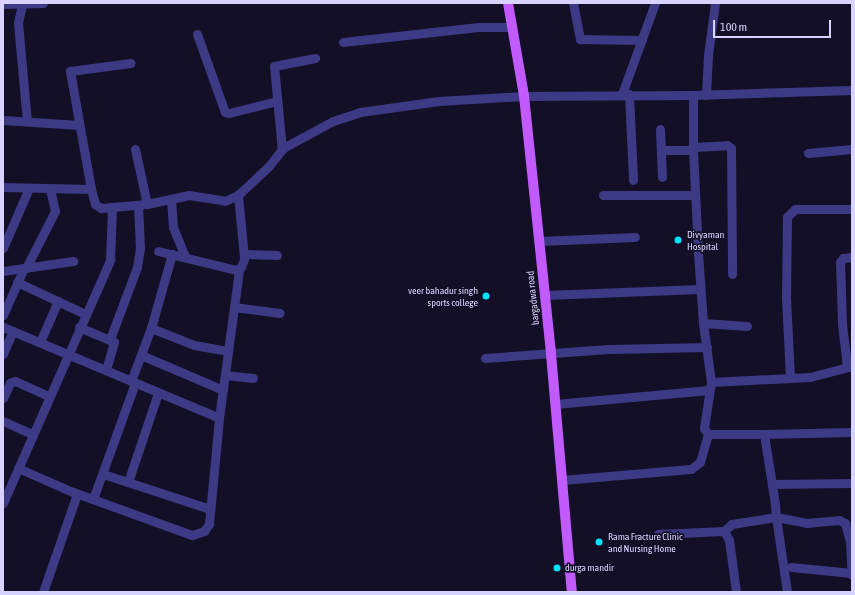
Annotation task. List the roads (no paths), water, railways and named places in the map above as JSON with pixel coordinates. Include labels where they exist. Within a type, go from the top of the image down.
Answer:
[{"type":"main road","name":"bargadwa road","points":[[508,3],[524,96],[551,354],[572,592]]},
{"type":"street","points":[[3,4],[22,5],[43,3]]},
{"type":"street","points":[[573,3],[580,39],[642,40]]},
{"type":"street","points":[[633,180],[626,94],[655,3]]},
{"type":"street","points":[[706,95],[708,55],[715,3]]},
{"type":"street","points":[[22,5],[18,23],[27,122]]},
{"type":"street","points":[[343,42],[478,26],[512,27]]},
{"type":"street","points":[[197,34],[225,112],[229,113],[277,101]]},
{"type":"street","points":[[282,150],[274,66],[315,58]]},
{"type":"street","points":[[130,62],[70,71],[91,189],[98,207],[142,204],[189,195],[225,201],[238,196],[269,166],[282,150],[333,121],[360,112],[439,101],[524,96],[626,94],[706,95],[802,89],[852,90]]},
{"type":"street","points":[[562,480],[691,469],[700,462],[708,434],[704,428],[710,386],[700,289],[693,148],[693,95]]},
{"type":"street","points":[[3,120],[79,125]]},
{"type":"street","points":[[660,128],[662,177]]},
{"type":"street","points":[[661,150],[727,145],[731,148],[732,274]]},
{"type":"street","points":[[110,339],[137,267],[140,248],[142,204],[135,149]]},
{"type":"street","points":[[808,153],[852,149]]},
{"type":"street","points":[[3,187],[91,189]]},
{"type":"street","points":[[3,248],[29,188]]},
{"type":"street","points":[[3,315],[17,282],[55,211],[50,188]]},
{"type":"street","points":[[603,195],[695,195]]},
{"type":"street","points":[[18,468],[77,494],[192,535],[200,533],[207,528],[219,418],[239,270],[244,257],[238,196]]},
{"type":"street","points":[[171,199],[173,227],[185,257]]},
{"type":"street","points":[[3,503],[67,354],[110,260],[112,207]]},
{"type":"street","points":[[790,377],[786,298],[788,217],[795,209],[852,209]]},
{"type":"street","points":[[539,241],[635,237]]},
{"type":"street","points":[[158,251],[239,270]]},
{"type":"street","points":[[93,499],[151,328],[172,254]]},
{"type":"street","points":[[244,257],[249,254],[276,255]]},
{"type":"street","points":[[555,404],[834,373],[850,366],[843,337],[847,306],[840,262],[844,258],[852,257]]},
{"type":"street","points":[[3,271],[73,261]]},
{"type":"street","points":[[17,282],[85,314]]},
{"type":"street","points":[[545,295],[700,289]]},
{"type":"street","points":[[40,342],[58,301]]},
{"type":"street","points":[[234,307],[280,313]]},
{"type":"street","points":[[703,323],[747,326]]},
{"type":"street","points":[[3,327],[219,418]]},
{"type":"street","points":[[79,327],[110,339],[115,344],[106,370]]},
{"type":"street","points":[[151,328],[194,345],[228,351]]},
{"type":"street","points":[[3,354],[13,331]]},
{"type":"street","points":[[485,358],[609,349],[707,347]]},
{"type":"street","points":[[141,355],[223,390]]},
{"type":"street","points":[[225,375],[253,378]]},
{"type":"street","points":[[3,398],[10,384],[15,381],[49,396]]},
{"type":"street","points":[[128,482],[158,393]]},
{"type":"street","points":[[3,421],[32,434]]},
{"type":"street","points":[[708,434],[852,432]]},
{"type":"street","points":[[764,434],[787,592]]},
{"type":"street","points":[[102,474],[210,509]]},
{"type":"street","points":[[3,478],[12,482]]},
{"type":"street","points":[[772,484],[852,483]]},
{"type":"street","points":[[43,592],[77,494]]},
{"type":"street","points":[[658,534],[724,530],[732,524],[776,517],[806,523],[839,520],[845,523],[852,574],[791,566]]},
{"type":"street","points":[[724,530],[729,540],[736,592]]},
{"type":"place","name":"Divyaman Hospital","points":[[678,240]]},
{"type":"place","name":"veer bahadur singh sports college","points":[[486,296]]},
{"type":"place","name":"Rama Fracture Clinic and Nursing Home","points":[[599,542]]},
{"type":"place","name":"durga mandir","points":[[557,568]]}]
